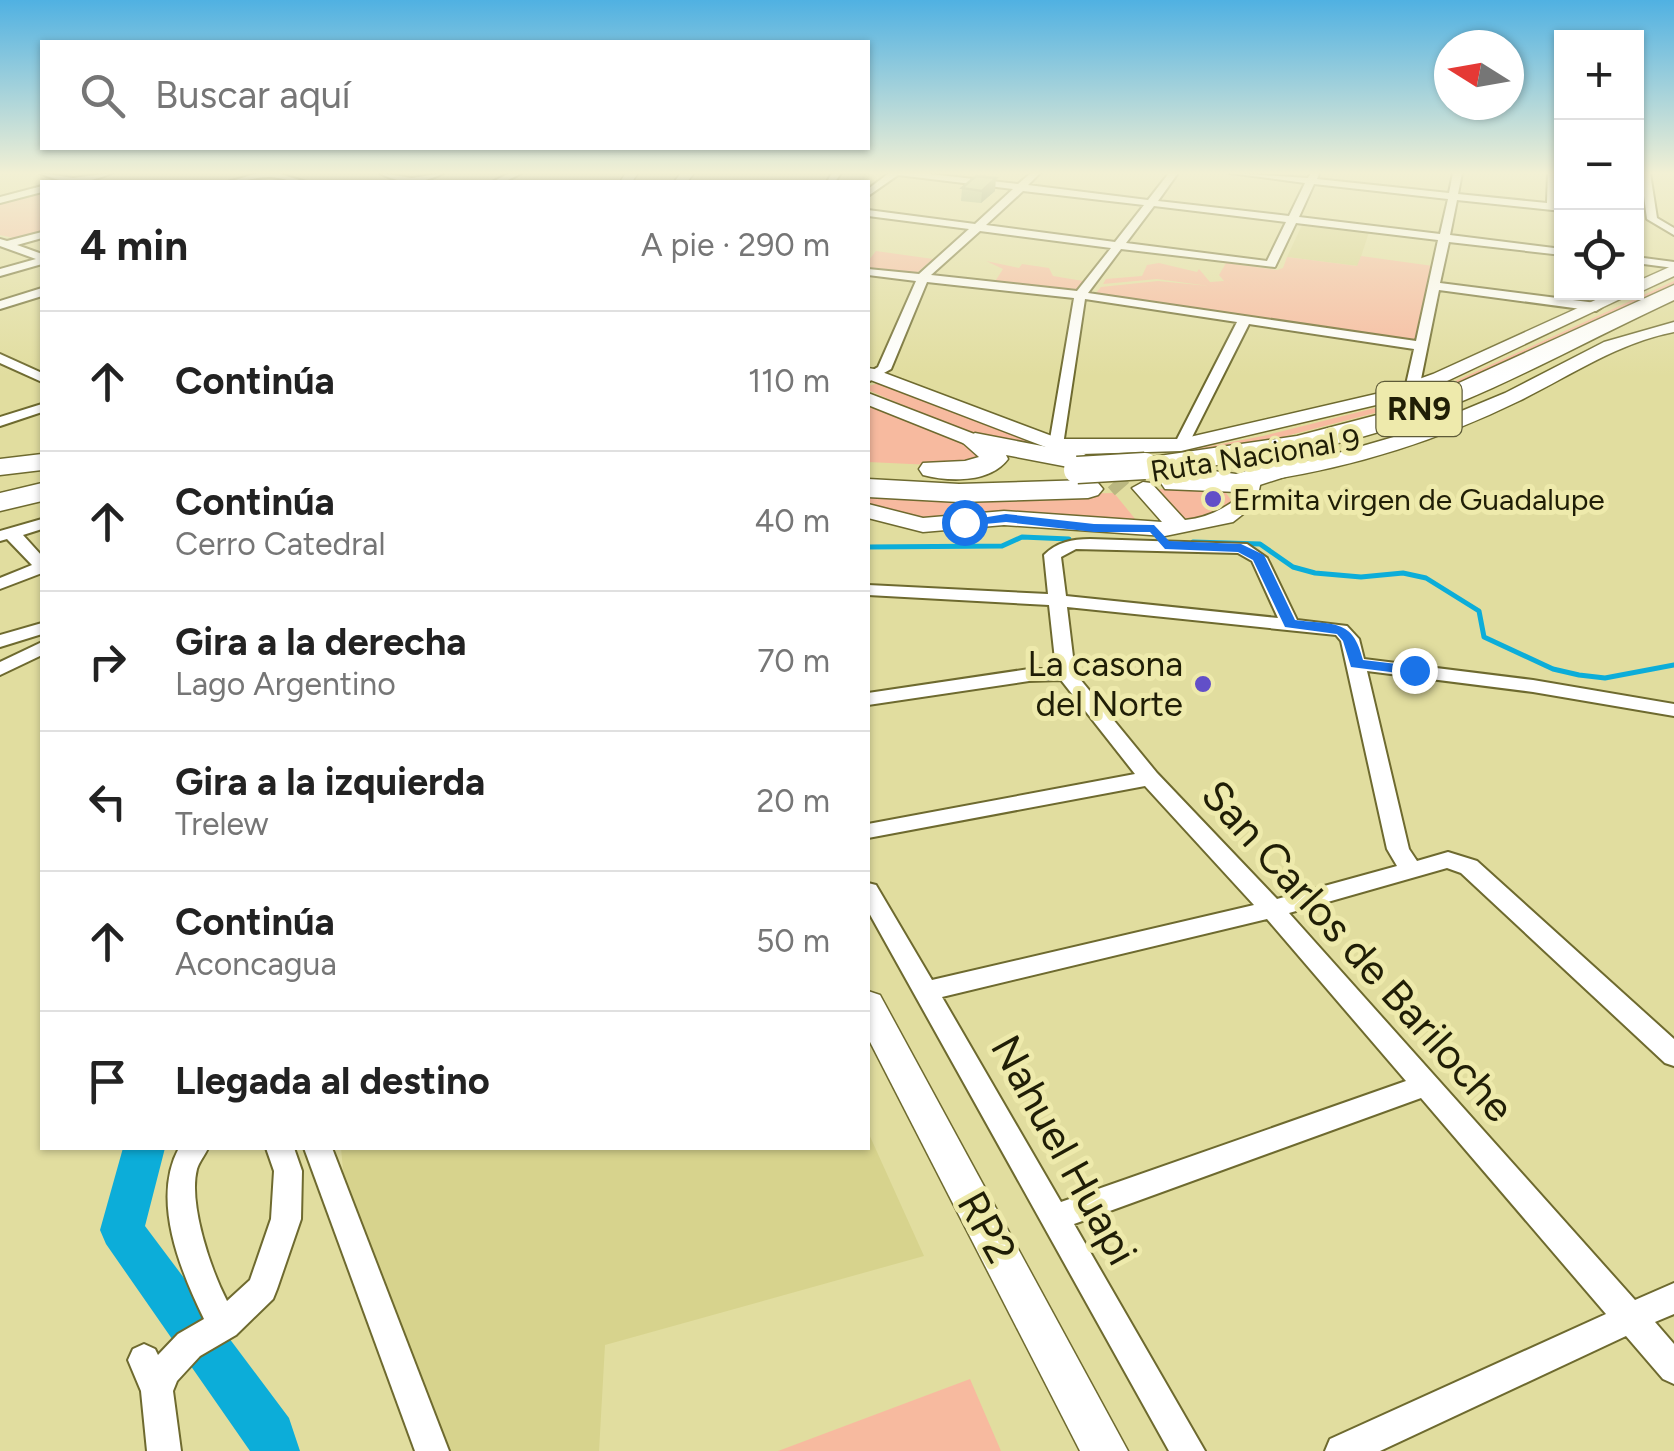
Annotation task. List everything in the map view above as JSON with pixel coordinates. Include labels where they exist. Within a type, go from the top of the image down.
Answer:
[{"type":"highway","name":"Ruta Nacional 9","points":[[1118,473],[1271,449],[1355,430],[1432,404],[1674,292]]},
{"type":"highway","name":"Ruta Nacional 9","points":[[870,468],[984,474],[1118,473],[1272,458],[1337,446],[1461,404],[1674,302]]},
{"type":"highway","points":[[870,485],[959,493],[1118,473],[1233,484],[1426,425],[1461,404]]},
{"type":"highway","points":[[870,468],[966,470],[986,466],[994,459],[993,453],[975,441]]},
{"type":"highway","points":[[975,441],[1118,473],[1210,484],[1232,493],[1238,502],[1232,514]]},
{"type":"highway","points":[[0,450],[40,448]]},
{"type":"highway","points":[[0,467],[40,462]]},
{"type":"highway","points":[[0,476],[40,471]]},
{"type":"highway","points":[[0,502],[40,492]]},
{"type":"street","points":[[870,375],[884,369],[923,278],[962,241]]},
{"type":"street","points":[[1079,241],[1271,265],[1284,241]]},
{"type":"street","points":[[1056,445],[1080,295],[1123,241]]},
{"type":"street","points":[[1412,388],[1445,241]]},
{"type":"street","points":[[1468,241],[1554,251]]},
{"type":"street","points":[[2,244],[40,258]]},
{"type":"street","points":[[0,273],[40,260]]},
{"type":"street","points":[[1644,261],[1674,267]]},
{"type":"street","points":[[1644,284],[1674,267]]},
{"type":"street","points":[[870,272],[1080,295],[1423,346]]},
{"type":"street","points":[[1436,286],[1596,307]]},
{"type":"street","points":[[0,304],[40,293]]},
{"type":"street","points":[[1056,445],[1181,445],[1412,388],[1610,300]]},
{"type":"street","points":[[1181,445],[1245,319]]},
{"type":"street","points":[[1166,533],[1232,514],[1245,504],[1246,487],[1254,476],[1303,470],[1412,440],[1516,394],[1614,344],[1674,327]]},
{"type":"street","points":[[0,358],[40,377]]},
{"type":"street","points":[[0,374],[40,361]]},
{"type":"street","points":[[870,375],[1056,445],[1118,473],[1166,533]]},
{"type":"street","points":[[870,400],[975,441]]},
{"type":"street","points":[[0,422],[40,409]]},
{"type":"street","points":[[870,512],[920,525],[995,518],[1087,536],[1166,533],[1241,548],[1259,558],[1290,624]]},
{"type":"street","points":[[7,534],[40,525]]},
{"type":"street","points":[[7,534],[40,564]]},
{"type":"street","points":[[870,699],[1030,674],[1066,674],[1052,555],[1087,536]]},
{"type":"street","points":[[0,584],[40,567]]},
{"type":"street","points":[[870,590],[1055,600],[1341,630],[1350,639],[1398,850],[1411,870]]},
{"type":"street","points":[[0,641],[40,629]]},
{"type":"street","points":[[0,669],[40,649]]},
{"type":"street","points":[[1356,664],[1533,686],[1674,710]]},
{"type":"street","name":"San Carlos de Bariloche","points":[[1066,674],[1150,778],[1272,909],[1674,1368]]},
{"type":"street","points":[[870,832],[1150,778]]},
{"type":"street","points":[[926,991],[1272,909],[1448,860],[1469,867],[1674,1055]]},
{"type":"street","name":"Nahuel Huapi","points":[[870,893],[1188,1451]]},
{"type":"street","name":"RP2","points":[[870,1009],[1105,1451]]},
{"type":"street","points":[[1053,1218],[1425,1085]]},
{"type":"street","points":[[193,1150],[181,1174],[187,1220],[214,1310],[226,1324]]},
{"type":"street","points":[[158,1392],[166,1370],[189,1345],[226,1324],[262,1288],[286,1220],[288,1172],[281,1150]]},
{"type":"street","points":[[319,1150],[432,1451]]},
{"type":"street","points":[[1342,1451],[1674,1298]]},
{"type":"street","points":[[144,1360],[158,1392],[164,1451]]},
{"type":"shaded area","points":[[1295,241],[1366,241],[1358,266],[1287,257]]},
{"type":"shaded area","points":[[876,251],[933,259],[914,275],[870,271],[870,258]]},
{"type":"shaded area","points":[[1361,256],[1433,266],[1418,340],[1095,294],[1101,287],[1158,281],[1209,286],[1157,279],[1103,284],[1106,279],[1142,276],[1147,265],[1159,263],[1197,272],[1199,269],[1210,282],[1224,281],[1219,275],[1226,263],[1277,270],[1283,268],[1287,257],[1357,266]]},
{"type":"shaded area","points":[[986,261],[1019,268],[1022,264],[1049,268],[1053,276],[1083,281],[1076,292],[994,283],[1003,269]]},
{"type":"shaded area","points":[[1674,281],[1674,287],[1417,402],[1271,440],[1179,452],[1263,436],[1423,396],[1633,300],[1644,300],[1644,295]]},
{"type":"shaded area","points":[[883,382],[1052,450],[969,434],[870,391],[870,385]]},
{"type":"shaded area","points":[[870,406],[977,452],[978,459],[954,466],[870,462]]},
{"type":"shaded area","points":[[1199,486],[1224,490],[1233,503],[1213,516],[1179,519],[1150,490]]},
{"type":"shaded area","points":[[1114,493],[1136,520],[1130,524],[964,524],[870,507],[870,495],[903,498]]},
{"type":"shaded area","points":[[870,1136],[924,1256],[605,1345],[599,1451],[444,1451],[345,1191],[341,1150],[870,1150]]},
{"type":"shaded area","points":[[970,1379],[1001,1451],[778,1451]]},
{"type":"waterway","points":[[870,547],[1002,546],[1022,537],[1069,539]]},
{"type":"waterway","points":[[1193,542],[1260,544],[1293,567],[1315,573],[1361,577],[1403,573],[1426,578],[1479,611],[1484,637],[1553,669],[1605,678],[1674,665]]},
{"type":"waterway","points":[[143,1150],[122,1230],[271,1436],[275,1451]]},
{"type":"tunnel","points":[[1096,459],[1122,489]]},
{"type":"place","name":"Ermita virgen de Guadalupe","points":[[1213,499]]},
{"type":"place","name":"La casona del Norte","points":[[1203,684]]},
{"type":"route","points":[[964,522],[1006,518],[1094,528],[1154,528],[1165,545],[1241,548],[1259,558],[1290,624],[1341,630],[1350,639],[1356,664],[1414,670]]}]
